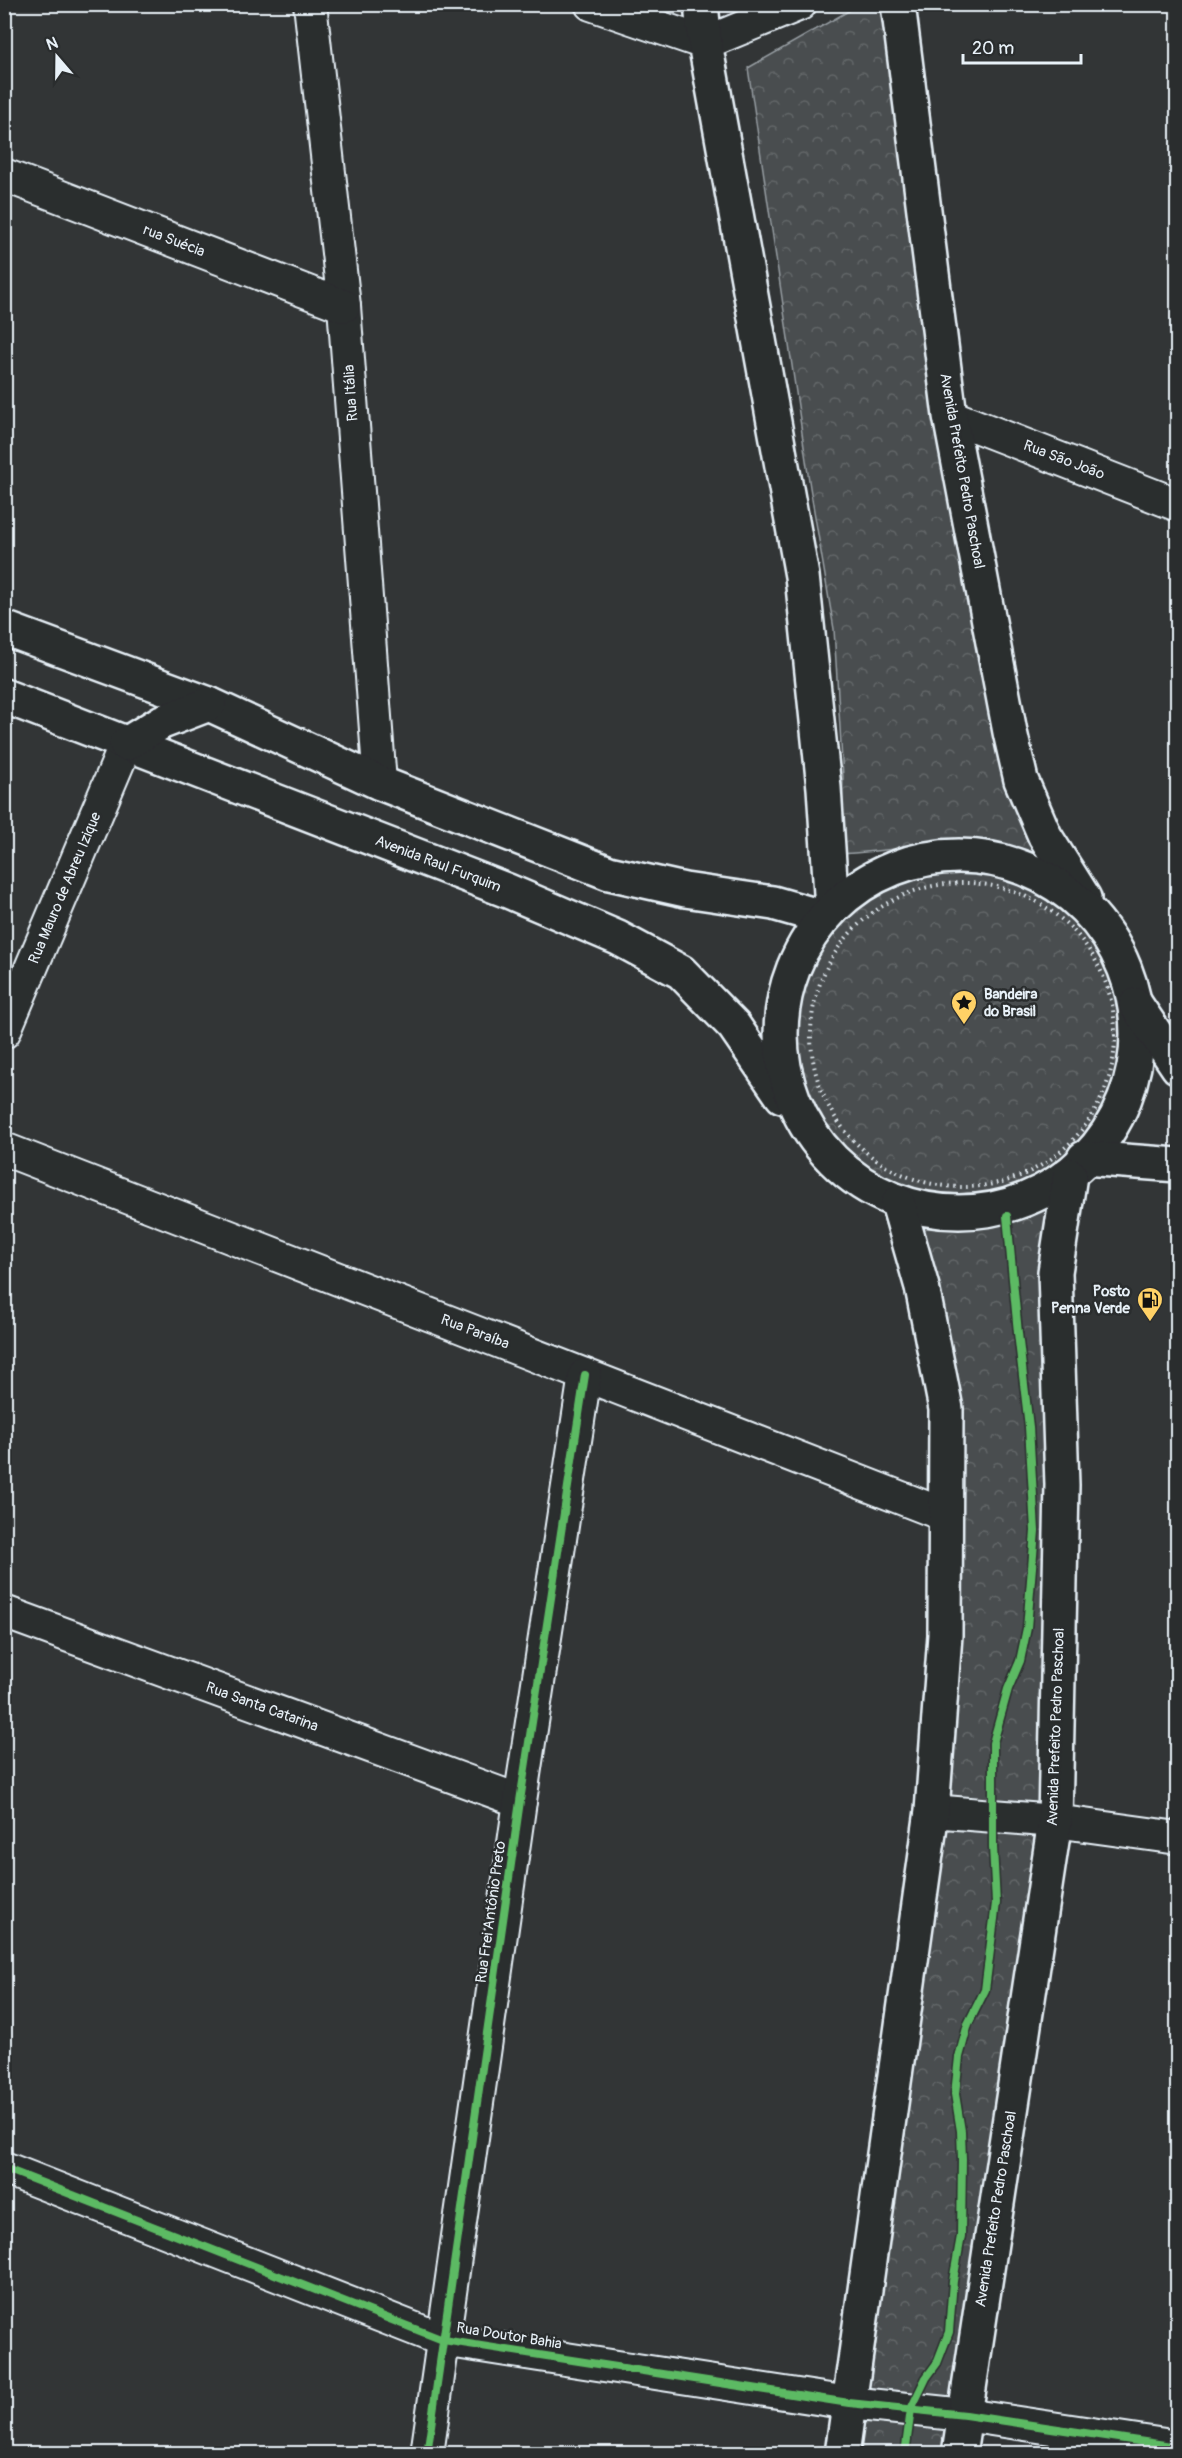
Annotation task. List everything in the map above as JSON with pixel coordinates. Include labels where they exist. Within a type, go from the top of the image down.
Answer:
[{"type":"main road","points":[[701,4],[705,43],[802,576],[824,788],[827,913]]},
{"type":"main road","name":"Avenida Prefeito Pedro Paschoal","points":[[898,4],[950,416],[1021,780],[1045,836],[1095,918]]},
{"type":"main road","points":[[4,628],[209,704],[380,783],[609,873],[685,890],[827,913]]},
{"type":"main road","name":"Avenida Raul Furquim","points":[[4,696],[508,891],[618,938],[681,972],[734,1026],[804,1128],[846,1174],[898,1203],[957,1214],[1017,1204],[1077,1167]]},
{"type":"main road","points":[[126,744],[162,723],[209,704]]},
{"type":"main road","points":[[804,1128],[780,1058],[786,983],[827,913],[862,883],[910,862],[963,855],[1015,864],[1059,885],[1095,918],[1122,959],[1136,1005],[1178,1067]]},
{"type":"main road","points":[[1077,1167],[1112,1128],[1135,1068],[1136,1005]]},
{"type":"main road","points":[[1077,1167],[1178,1165]]},
{"type":"main road","name":"Avenida Prefeito Pedro Paschoal","points":[[959,2454],[1055,1821],[1062,1485],[1056,1272],[1077,1167]]},
{"type":"main road","points":[[842,2454],[932,1811],[945,1635],[946,1409],[922,1287],[898,1203]]},
{"type":"street","name":"Rua Itália","points":[[310,4],[344,306],[380,783]]},
{"type":"street","points":[[591,4],[705,43],[800,4]]},
{"type":"street","name":"rua Suécia","points":[[4,175],[344,306]]},
{"type":"street","name":"Rua São João","points":[[950,416],[1178,505]]},
{"type":"street","name":"Rua Mauro de Abreu Izique","points":[[4,1032],[126,744]]},
{"type":"street","name":"Rua Paraíba","points":[[4,1149],[945,1515]]},
{"type":"street","name":"Rua Frei Antônio Preto","points":[[427,2454],[520,1802],[585,1375]]},
{"type":"street","name":"Rua Santa Catarina","points":[[4,1612],[520,1802]]},
{"type":"street","points":[[932,1811],[1055,1821],[1178,1838]]},
{"type":"street","name":"Rua Doutor Bahia","points":[[4,2169],[443,2340],[849,2403],[965,2415],[1178,2447]]},
{"type":"path","points":[[948,883],[978,883],[1007,889],[1035,900],[1060,917],[1081,938],[1098,963],[1109,990],[1115,1020],[1115,1049],[1109,1079],[1098,1106],[1081,1131],[1060,1152],[1034,1169],[1007,1180],[977,1186],[947,1186],[918,1181],[890,1169],[866,1153],[844,1131],[827,1106],[816,1079],[810,1050],[810,1020],[816,990],[828,963],[845,938],[866,917],[891,900],[919,888],[948,883]]},
{"type":"green space","points":[[859,5],[880,5],[943,414],[1051,873],[999,853],[973,849],[922,847],[841,854],[843,777],[834,629],[810,487],[748,68]]},
{"type":"green space","points":[[959,864],[1008,871],[1039,884],[1067,902],[1091,926],[1109,954],[1122,985],[1129,1034],[1122,1083],[1109,1114],[1091,1142],[1067,1166],[1039,1184],[1008,1197],[959,1204],[910,1197],[879,1184],[851,1166],[827,1142],[809,1114],[796,1083],[789,1034],[796,985],[809,954],[827,926],[851,902],[879,884],[910,871]]},
{"type":"green space","points":[[1060,1191],[1040,1807],[949,1797],[954,1636],[909,1215],[957,1224],[1022,1214]]},
{"type":"green space","points":[[945,1824],[1040,1833],[953,2400],[866,2392]]},
{"type":"green space","points":[[860,2417],[949,2427],[945,2453],[856,2454]]},
{"type":"cycle path","points":[[905,2454],[911,2409],[926,2378],[937,2363],[949,2332],[953,2281],[961,2236],[961,2131],[955,2094],[959,2057],[968,2024],[985,1990],[996,1903],[993,1847],[993,1743],[1008,1689],[1020,1661],[1027,1628],[1035,1531],[1029,1427],[1007,1216]]},
{"type":"cycle path","points":[[427,2454],[520,1801],[585,1375]]},
{"type":"cycle path","points":[[4,2168],[443,2340],[849,2403],[965,2415],[1178,2447]]},
{"type":"place","name":"Bandeira do Brasil","points":[[964,1026]]},
{"type":"place","name":"Posto Penna Verde","points":[[1150,1323]]}]
